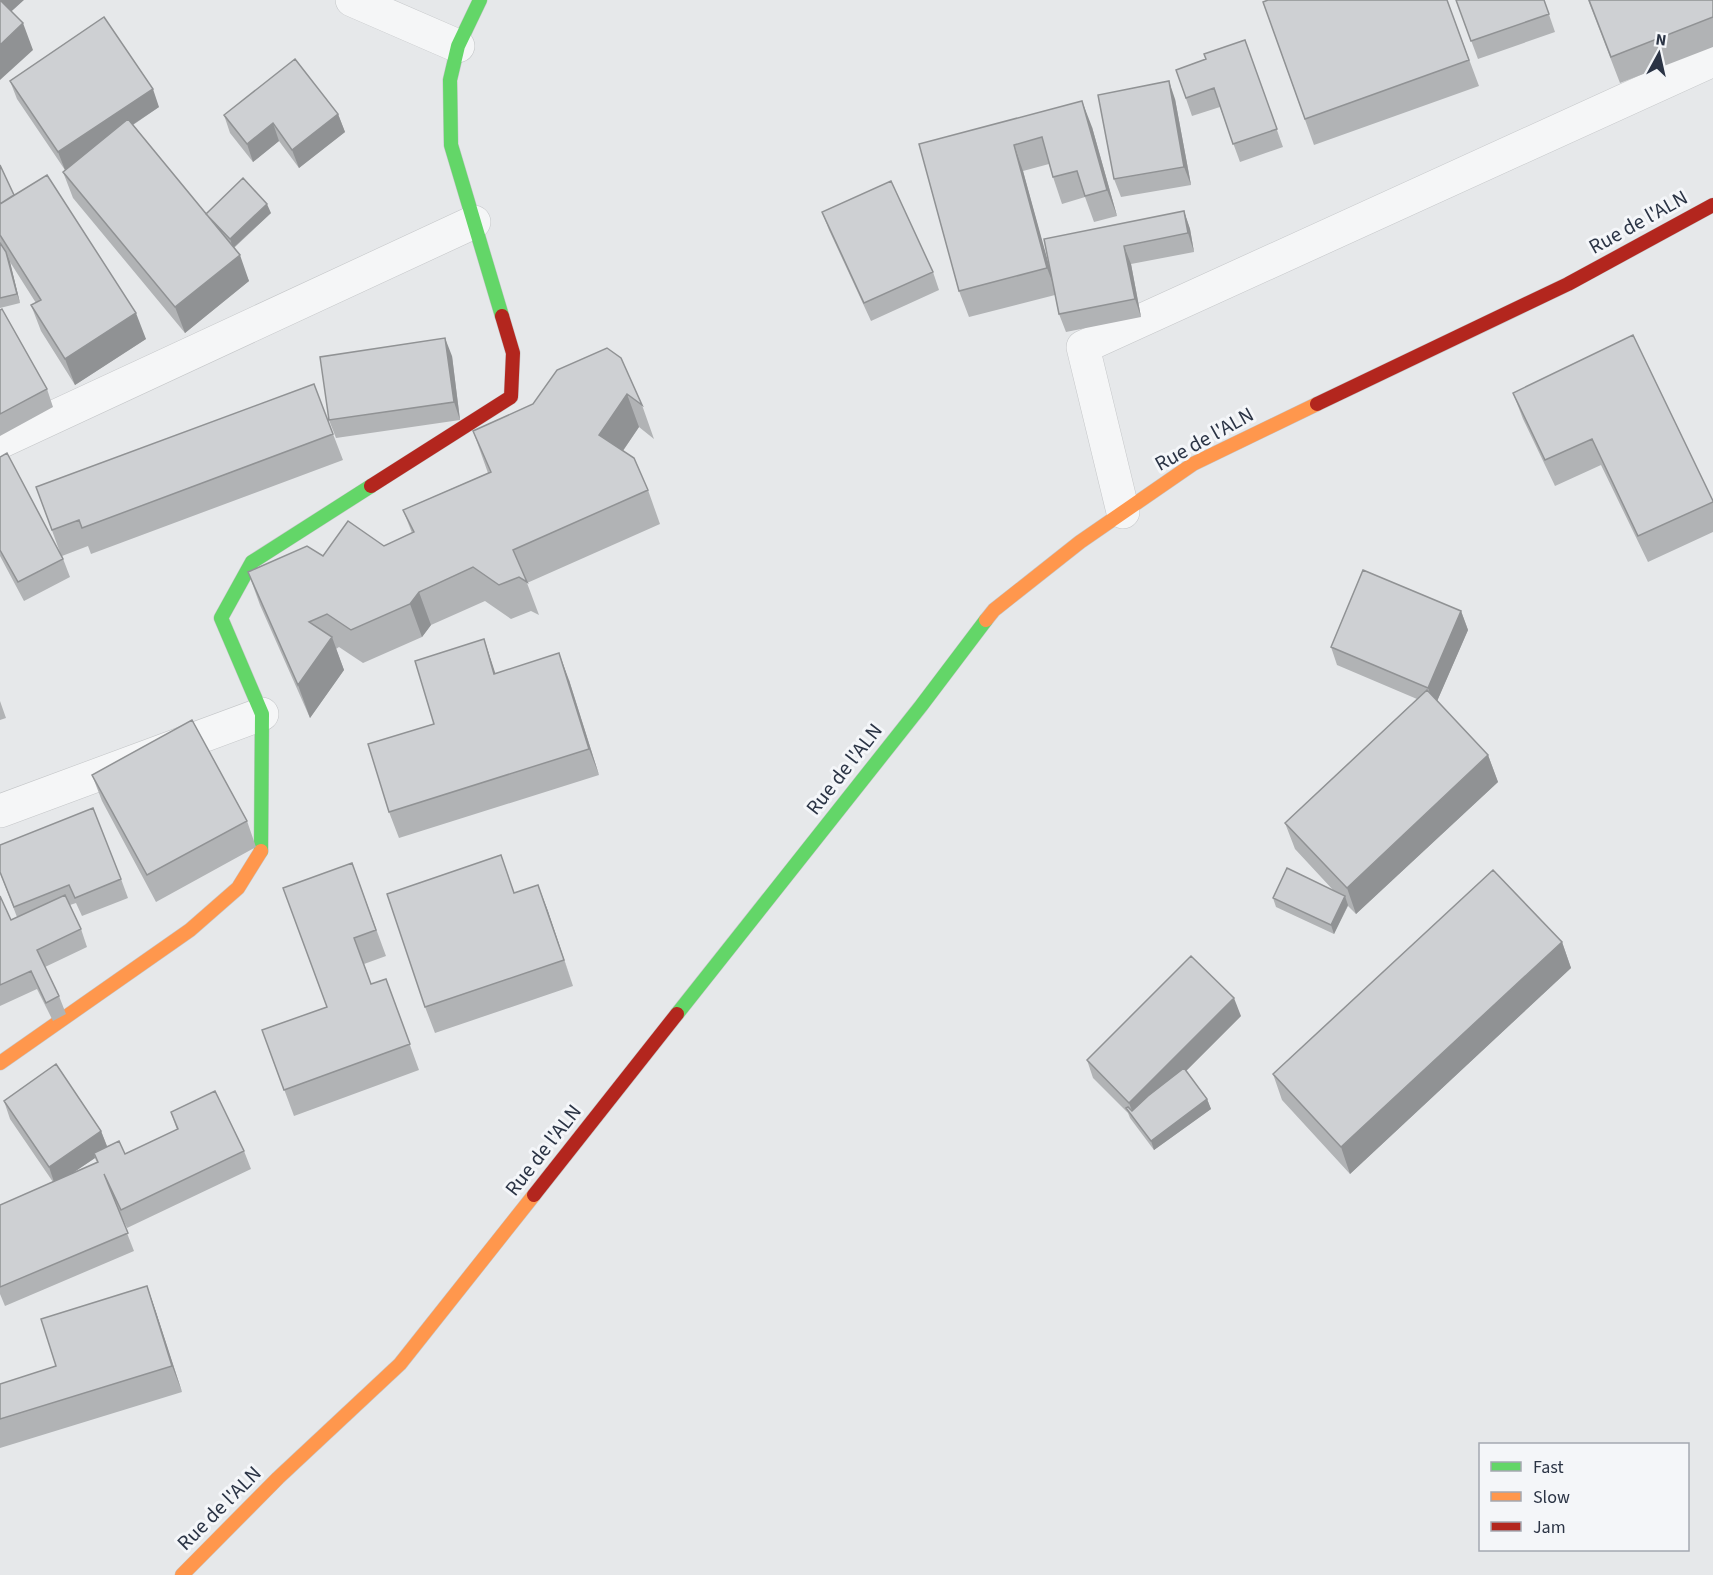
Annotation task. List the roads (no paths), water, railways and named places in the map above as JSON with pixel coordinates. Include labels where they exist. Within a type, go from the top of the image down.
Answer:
[{"type":"main road","points":[[0,1063],[190,930],[238,888],[261,851],[262,714],[221,618],[252,562],[511,397],[513,353],[452,146],[450,80],[458,46],[480,0]]},
{"type":"main road","name":"Rue de l'ALN","points":[[182,1575],[279,1478],[400,1364],[921,706],[994,610],[1080,542],[1193,464],[1568,284],[1713,205]]},
{"type":"street","points":[[352,0],[458,46]]},
{"type":"street","points":[[1123,512],[1083,347],[1713,60]]},
{"type":"street","points":[[0,442],[474,222]]},
{"type":"street","points":[[0,811],[262,714]]}]
